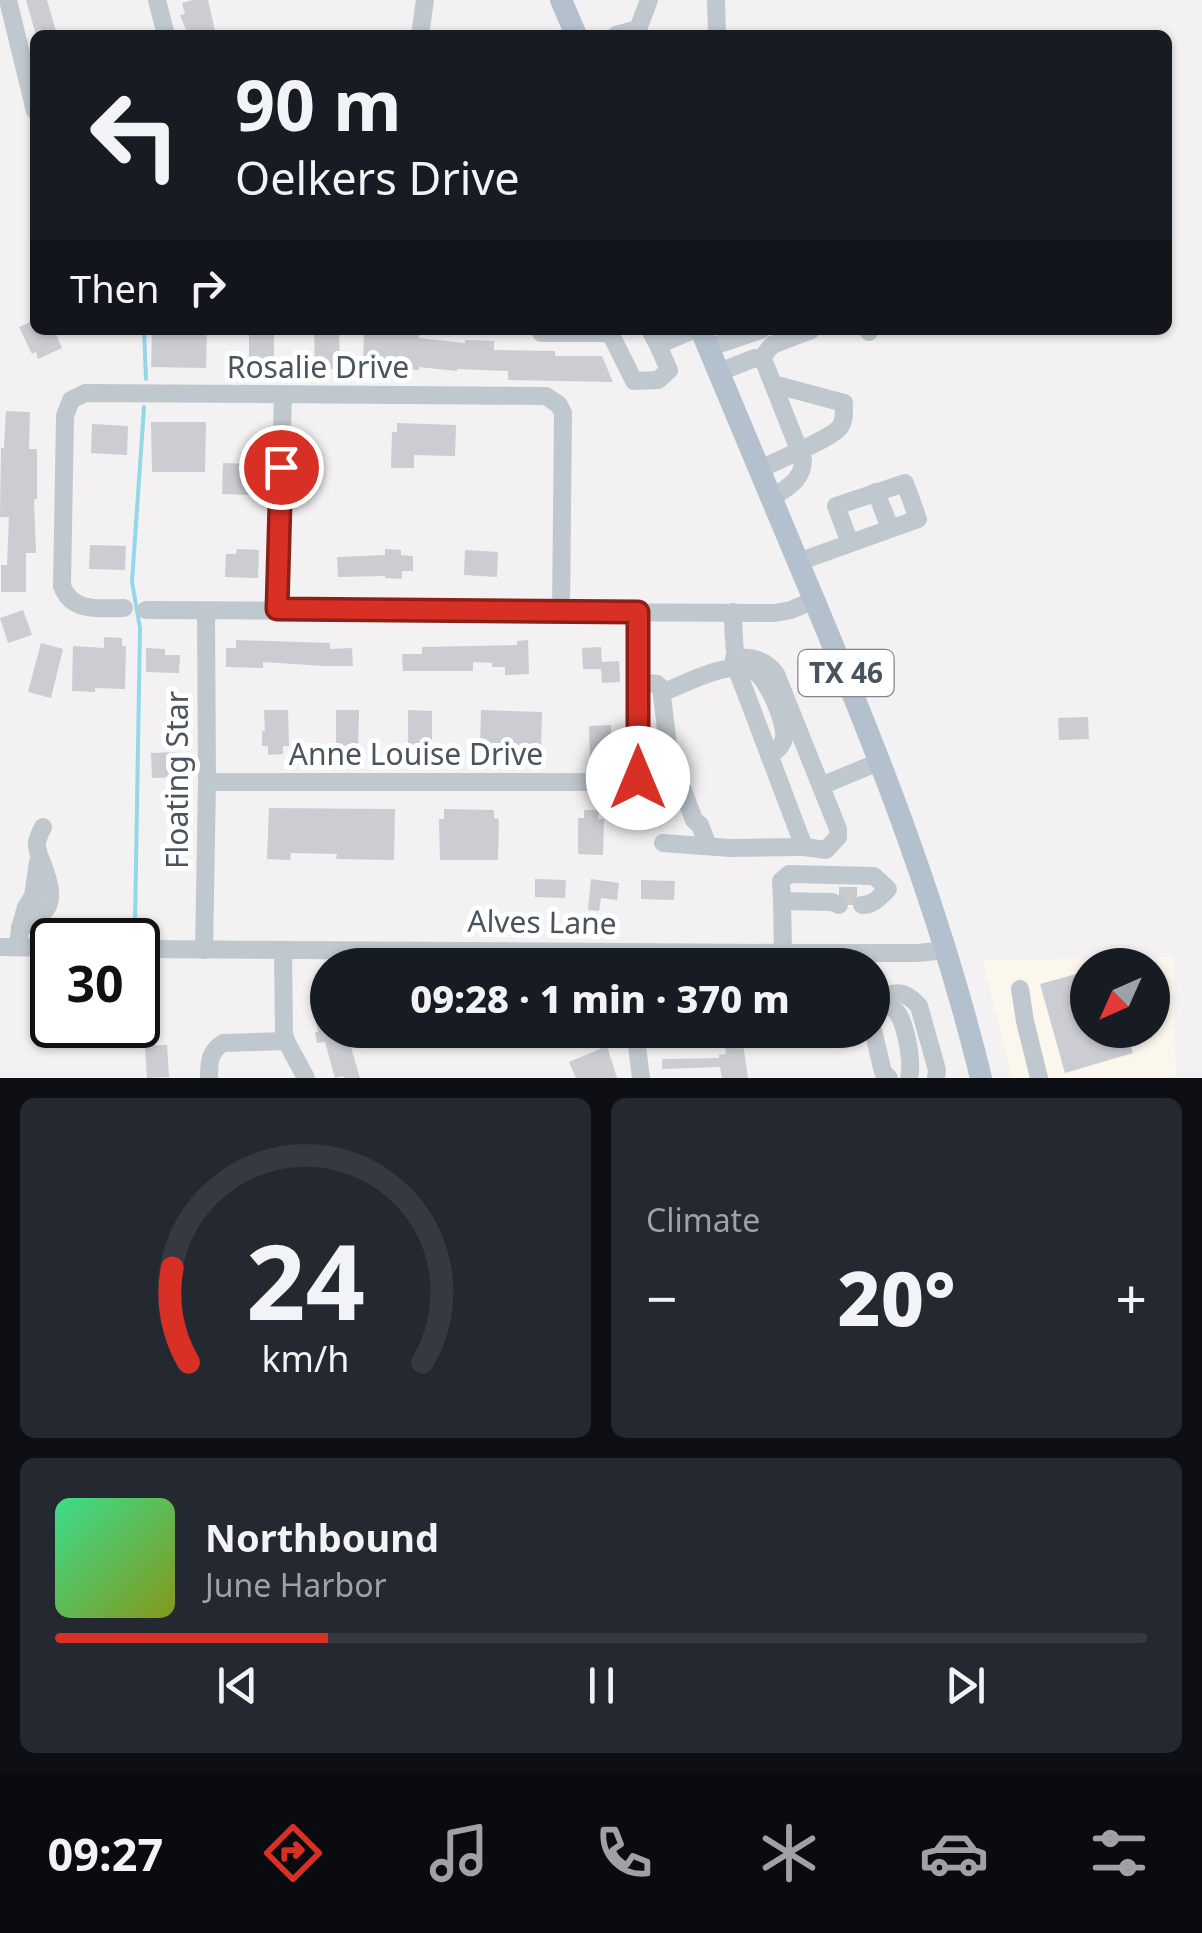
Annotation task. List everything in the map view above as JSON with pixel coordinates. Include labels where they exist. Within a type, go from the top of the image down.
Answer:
[{"type":"main road","points":[[561,0],[574,30]]},
{"type":"main road","name":"TX 46","points":[[701,336],[773,498],[881,762],[924,878],[980,1078]]},
{"type":"street","points":[[8,0],[30,90]]},
{"type":"street","points":[[157,0],[165,30]]},
{"type":"street","points":[[421,30],[425,0]]},
{"type":"street","points":[[641,30],[649,0]]},
{"type":"street","points":[[716,0],[718,30]]},
{"type":"street","points":[[612,335],[634,381],[658,380],[670,370],[654,337],[701,336]]},
{"type":"street","points":[[761,359],[772,345],[798,335]]},
{"type":"street","points":[[719,372],[761,359]]},
{"type":"street","points":[[761,359],[802,460],[797,479],[773,498]]},
{"type":"street","points":[[760,469],[830,436],[841,426],[844,403],[773,384]]},
{"type":"street","name":"Rosalie Drive","points":[[124,608],[83,607],[68,600],[62,586],[65,416],[71,400],[85,393],[553,399],[562,414],[561,612]]},
{"type":"street","points":[[277,609],[283,396]]},
{"type":"street","points":[[798,562],[918,520],[905,483],[836,506],[850,543]]},
{"type":"street","points":[[876,492],[890,528]]},
{"type":"street","points":[[146,610],[783,612],[814,600]]},
{"type":"street","name":"Floating Star","points":[[204,950],[206,611]]},
{"type":"street","name":"Anne Louise Drive","points":[[207,782],[634,782],[638,778],[638,612]]},
{"type":"street","points":[[733,612],[736,663],[804,847]]},
{"type":"street","points":[[662,692],[746,657],[767,664],[776,674],[838,828],[838,837],[826,850],[662,844]]},
{"type":"street","points":[[638,682],[657,684],[662,692],[668,739],[678,752],[696,798],[708,846]]},
{"type":"street","points":[[821,786],[881,762]]},
{"type":"street","points":[[9,947],[20,928],[50,906],[52,895],[37,840],[44,827]]},
{"type":"street","points":[[782,948],[782,882],[788,874],[874,876],[871,898],[924,878]]},
{"type":"street","points":[[782,901],[837,901]]},
{"type":"street","name":"Alves Lane","points":[[160,949],[310,951]]},
{"type":"street","points":[[283,950],[286,1041],[306,1078]]},
{"type":"street","name":"Alves Lane","points":[[890,952],[946,950]]},
{"type":"street","points":[[1020,990],[1039,1078]]},
{"type":"street","points":[[890,992],[901,992],[919,1006],[936,1078]]},
{"type":"street","points":[[890,1007],[899,1014],[913,1066],[909,1078]]},
{"type":"street","points":[[209,1078],[210,1058],[223,1044],[286,1041]]},
{"type":"street","points":[[637,1048],[641,1078]]},
{"type":"street","points":[[877,1048],[883,1072],[889,1078]]},
{"type":"shaded area","points":[[1173,957],[1176,1076],[1012,1078],[983,960],[1070,959],[1070,1048],[1170,1048]]},
{"type":"building","points":[[26,0],[47,0],[56,30],[35,30]]},
{"type":"building","points":[[208,0],[215,30],[186,30],[180,15],[185,14],[182,3]]},
{"type":"building","points":[[30,322],[30,335],[56,335],[62,348],[38,359],[19,327]]},
{"type":"building","points":[[152,335],[207,335],[206,368],[151,367]]},
{"type":"building","points":[[249,335],[274,335],[274,369],[249,369]]},
{"type":"building","points":[[314,335],[339,335],[340,369],[315,369]]},
{"type":"building","points":[[364,335],[419,335],[465,343],[494,341],[494,350],[602,356],[613,382],[508,380],[508,371],[363,369]]},
{"type":"building","points":[[6,411],[30,412],[29,449],[37,449],[36,553],[26,553],[26,592],[1,592],[1,565],[7,565],[9,517],[0,517]]},
{"type":"building","points":[[151,422],[206,422],[205,472],[152,472]]},
{"type":"building","points":[[397,423],[456,425],[455,456],[414,455],[414,468],[391,468],[392,432],[397,432]]},
{"type":"building","points":[[92,424],[128,426],[127,455],[91,453]]},
{"type":"building","points":[[223,463],[253,464],[252,495],[222,494]]},
{"type":"building","points":[[90,545],[126,546],[125,570],[89,569]]},
{"type":"building","points":[[237,549],[259,550],[258,578],[225,577],[226,554],[236,554]]},
{"type":"building","points":[[385,549],[413,556],[413,571],[402,571],[402,579],[338,577],[337,557],[385,555]]},
{"type":"building","points":[[465,550],[498,552],[497,577],[464,575]]},
{"type":"building","points":[[23,610],[32,635],[8,643],[0,618]]},
{"type":"building","points":[[104,637],[122,638],[122,646],[126,646],[125,689],[72,691],[73,646],[104,648]]},
{"type":"building","points":[[236,640],[330,643],[330,649],[352,648],[353,666],[263,662],[263,668],[226,667],[226,648],[236,648]]},
{"type":"building","points":[[528,640],[529,674],[505,675],[505,667],[473,662],[473,671],[403,671],[402,654],[422,654],[422,647],[517,645],[517,641]]},
{"type":"building","points":[[41,643],[63,649],[51,698],[28,692]]},
{"type":"building","points":[[601,647],[602,662],[619,661],[620,682],[602,683],[601,669],[583,669],[582,648]]},
{"type":"building","points":[[146,648],[165,649],[165,655],[180,655],[179,673],[146,672]]},
{"type":"building","points":[[264,710],[288,710],[289,746],[283,746],[283,754],[268,755],[268,746],[262,746]]},
{"type":"building","points":[[336,710],[359,710],[358,755],[341,755],[341,747],[336,747]]},
{"type":"building","points":[[408,710],[432,711],[432,747],[427,747],[427,756],[413,755],[414,747],[408,747]]},
{"type":"building","points":[[481,710],[542,712],[541,747],[536,747],[536,757],[522,756],[522,747],[500,747],[500,756],[486,756],[486,747],[480,747]]},
{"type":"building","points":[[1088,717],[1089,739],[1059,740],[1058,718]]},
{"type":"building","points":[[611,725],[612,755],[590,756],[589,726]]},
{"type":"building","points":[[177,752],[178,777],[152,778],[151,753]]},
{"type":"building","points":[[269,808],[395,809],[394,860],[291,853],[290,860],[267,859]]},
{"type":"building","points":[[444,809],[494,810],[494,818],[499,819],[498,860],[440,860],[439,819],[444,819]]},
{"type":"building","points":[[584,810],[599,810],[598,819],[604,819],[603,855],[578,854],[578,818],[584,818]]},
{"type":"building","points":[[535,879],[566,880],[565,898],[535,897]]},
{"type":"building","points":[[591,879],[619,883],[617,900],[601,898],[599,911],[588,910]]},
{"type":"building","points":[[641,880],[675,881],[674,900],[641,899]]},
{"type":"building","points":[[1070,976],[1070,1048],[1131,1048],[1133,1053],[1065,1073],[1040,984]]},
{"type":"building","points":[[167,1045],[169,1077],[147,1078],[145,1048]]},
{"type":"building","points":[[327,1048],[351,1048],[360,1078],[335,1078]]},
{"type":"building","points":[[608,1048],[617,1078],[576,1078],[569,1062]]},
{"type":"building","points":[[725,1048],[744,1048],[748,1078],[722,1078],[720,1067],[662,1069],[662,1059],[719,1058],[726,1054]]},
{"type":"waterway","points":[[144,335],[146,379]]},
{"type":"waterway","points":[[135,918],[140,628],[132,582],[144,407]]},
{"type":"tunnel","points":[[839,896],[862,896]]},
{"type":"route","points":[[281,467],[277,609],[638,612],[638,778]]}]
